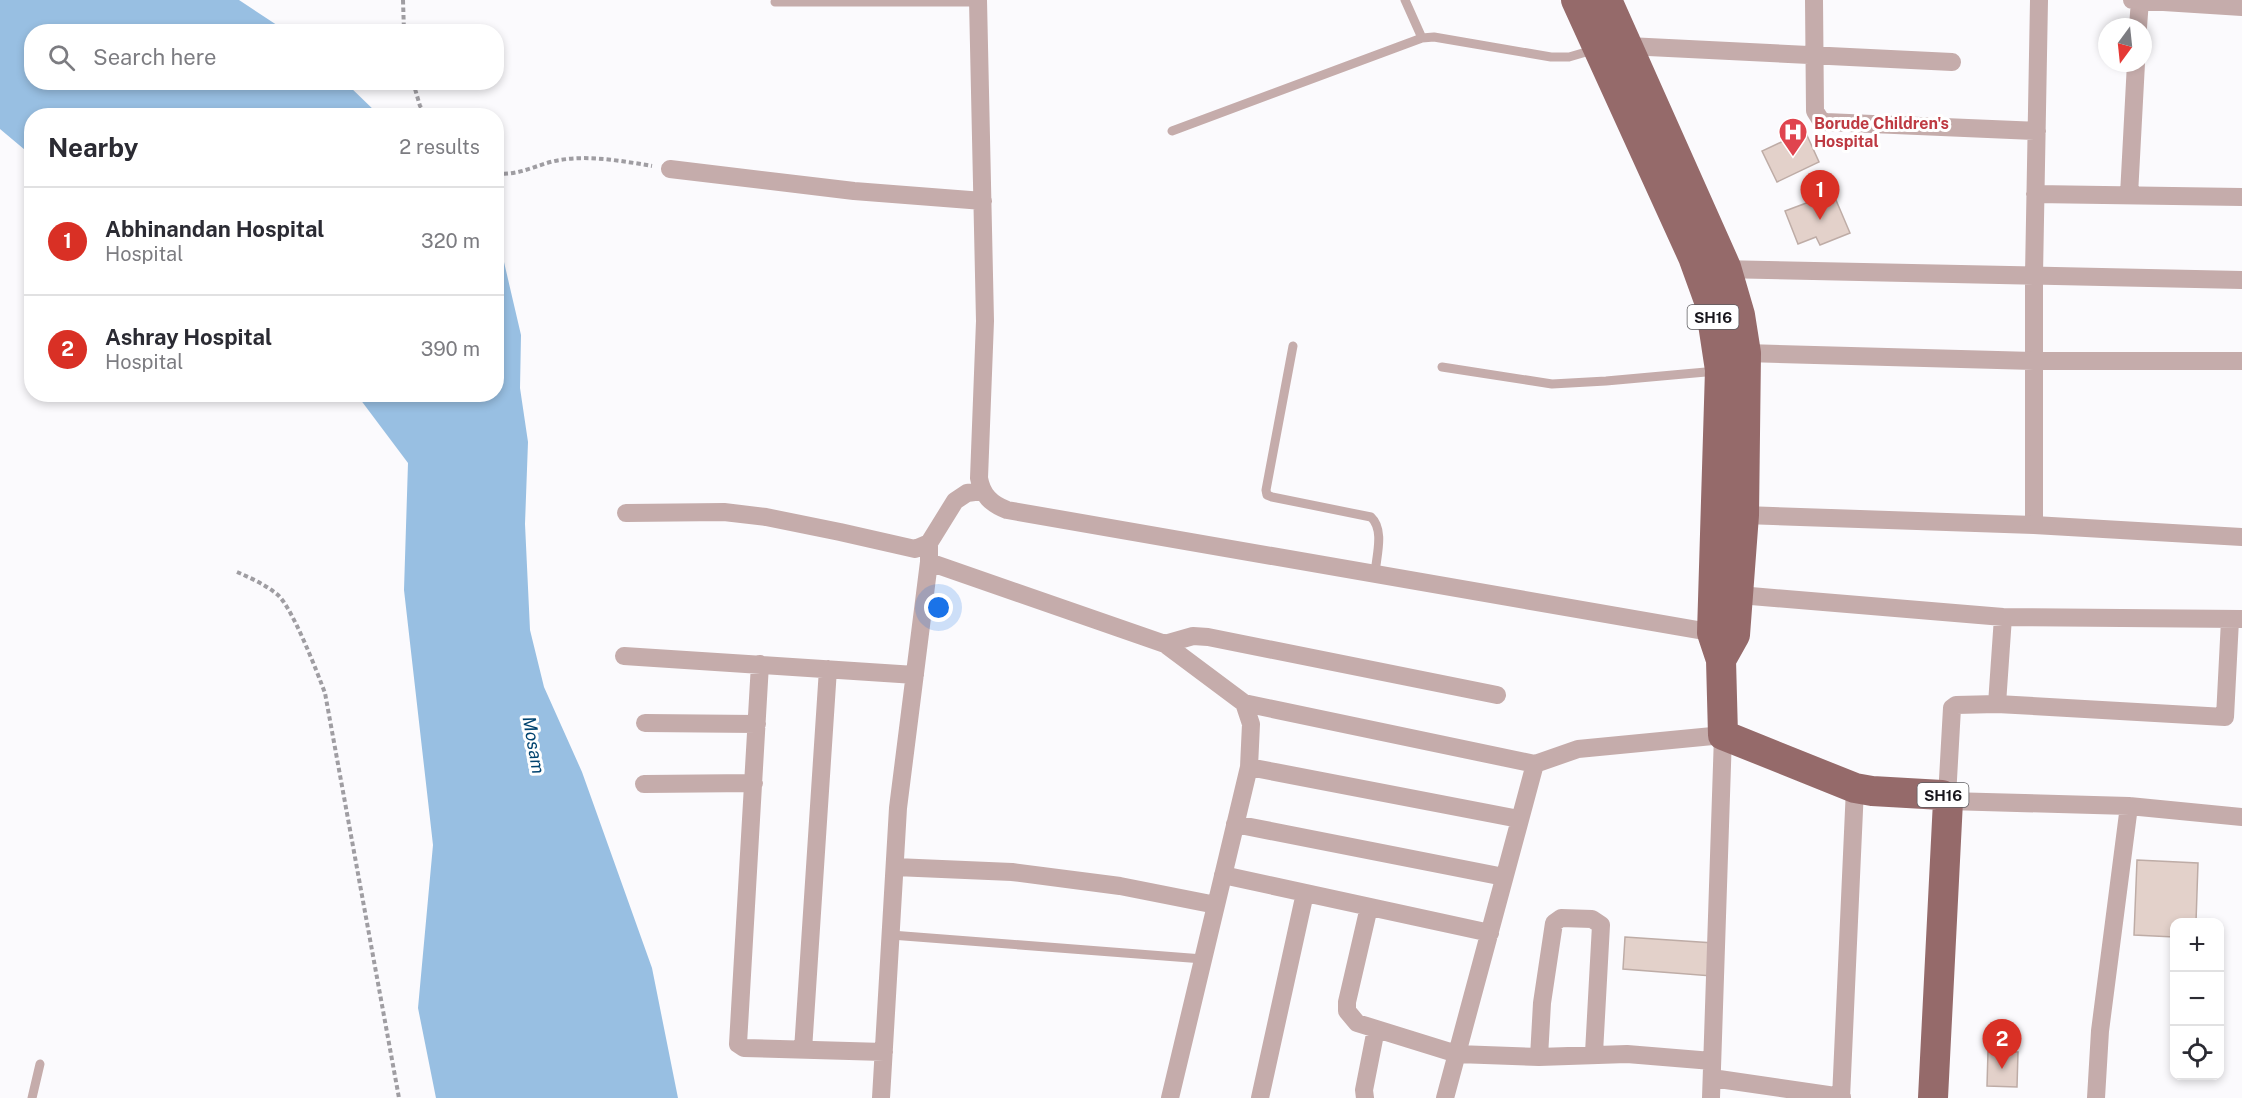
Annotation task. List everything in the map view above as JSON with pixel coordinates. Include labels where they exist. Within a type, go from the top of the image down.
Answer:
[{"type":"main road","name":"SH16","points":[[1576,0],[1598,48],[1712,270],[1740,315],[1746,353],[1744,515],[1739,595]]},
{"type":"main road","name":"SH16","points":[[1607,0],[1628,46],[1712,270],[1710,304],[1720,370],[1723,735],[1855,788],[1942,795],[1947,799],[1933,1098]]},
{"type":"main road","points":[[1723,642],[1739,595]]},
{"type":"street","points":[[1814,0],[1815,111],[1820,119],[1826,122],[2037,131]]},
{"type":"street","points":[[2034,525],[2034,275],[2039,0]]},
{"type":"street","points":[[2132,0],[2242,7]]},
{"type":"street","points":[[2139,18],[2140,0]]},
{"type":"street","points":[[978,1],[985,321],[979,478],[981,492],[995,506],[1007,510],[1375,574],[1723,642]]},
{"type":"street","points":[[1628,46],[1952,62]]},
{"type":"street","points":[[2129,195],[2136,72]]},
{"type":"street","points":[[670,170],[983,201]]},
{"type":"street","points":[[2035,194],[2242,197]]},
{"type":"street","points":[[1712,270],[2242,280]]},
{"type":"street","points":[[1746,353],[2034,361],[2242,361]]},
{"type":"street","points":[[881,1098],[898,808],[929,562],[929,543],[955,501],[967,494],[981,492]]},
{"type":"street","points":[[626,513],[724,512],[840,532],[915,549],[929,543]]},
{"type":"street","points":[[1744,515],[2034,525],[2242,537]]},
{"type":"street","points":[[929,562],[1165,644],[1244,703],[1535,765],[1551,757],[1578,749],[1723,735],[1711,1098]]},
{"type":"street","points":[[1739,595],[2003,617],[2236,620],[2233,717],[1997,704],[1956,705],[1952,708],[1947,799],[2129,807],[2242,817]]},
{"type":"street","points":[[1997,704],[2003,617]]},
{"type":"street","points":[[1165,644],[1193,636],[1208,637],[1497,695]]},
{"type":"street","points":[[624,657],[915,675]]},
{"type":"street","points":[[760,664],[738,1044],[744,1048],[884,1052]]},
{"type":"street","points":[[803,1050],[828,669]]},
{"type":"street","points":[[1170,1098],[1249,767],[1251,724],[1244,703]]},
{"type":"street","points":[[645,723],[757,724]]},
{"type":"street","points":[[1445,1098],[1535,765]]},
{"type":"street","points":[[1249,767],[1519,819]]},
{"type":"street","points":[[644,784],[754,783]]},
{"type":"street","points":[[1369,907],[1347,1002],[1347,1011],[1357,1023],[1457,1054],[1539,1057],[1627,1053],[1841,1097],[1855,788]]},
{"type":"street","points":[[2096,1098],[2100,1031],[2129,807]]},
{"type":"street","points":[[1235,824],[1504,876]]},
{"type":"street","points":[[895,867],[1012,872],[1120,886],[1216,905]]},
{"type":"street","points":[[1223,875],[1490,933]]},
{"type":"street","points":[[1260,1098],[1305,893]]},
{"type":"street","points":[[1539,1057],[1542,1003],[1554,923],[1561,918],[1592,919],[1601,925],[1594,1053]]},
{"type":"street","points":[[1365,1098],[1364,1090],[1376,1029]]},
{"type":"lane","points":[[1405,0],[1422,38]]},
{"type":"lane","points":[[775,2],[978,1]]},
{"type":"lane","points":[[1172,131],[1422,38],[1434,37],[1551,57],[1569,57],[1598,48]]},
{"type":"lane","points":[[1293,346],[1266,490],[1268,495],[1371,517],[1377,523],[1379,530],[1375,574]]},
{"type":"lane","points":[[1442,367],[1552,384],[1720,370]]},
{"type":"lane","points":[[891,934],[1203,959]]},
{"type":"lane","points":[[32,1098],[40,1064]]},
{"type":"path","points":[[403,0],[404,24]]},
{"type":"path","points":[[415,90],[422,108]]},
{"type":"path","points":[[504,175],[560,160],[626,161],[670,170]]},
{"type":"path","points":[[237,572],[261,583],[280,597],[311,657],[325,693],[399,1098]]},
{"type":"water","points":[[0,0],[239,0],[275,24],[24,24],[24,90],[353,90],[372,108],[24,108],[24,149],[0,129]]},
{"type":"water","name":"Mosam","points":[[504,262],[521,335],[520,388],[528,442],[525,524],[530,630],[544,687],[582,772],[652,968],[678,1098],[436,1098],[418,1008],[433,845],[404,590],[408,463],[362,402],[504,402]]},
{"type":"building","points":[[1805,131],[1819,162],[1777,182],[1762,151]]},
{"type":"building","points":[[1833,193],[1850,233],[1820,245],[1816,237],[1798,244],[1785,211]]},
{"type":"building","points":[[2137,860],[2198,863],[2196,918],[2170,918],[2170,937],[2134,935]]},
{"type":"building","points":[[1625,937],[1714,943],[1712,976],[1623,969]]},
{"type":"building","points":[[1988,1051],[2018,1052],[2017,1087],[1987,1086]]},
{"type":"place","name":"Borude Children's Hospital","points":[[1793,158]]},
{"type":"place","name":"Abhinandan Hospital","points":[[1820,220]]},
{"type":"place","name":"Ashray Hospital","points":[[2002,1069]]}]
